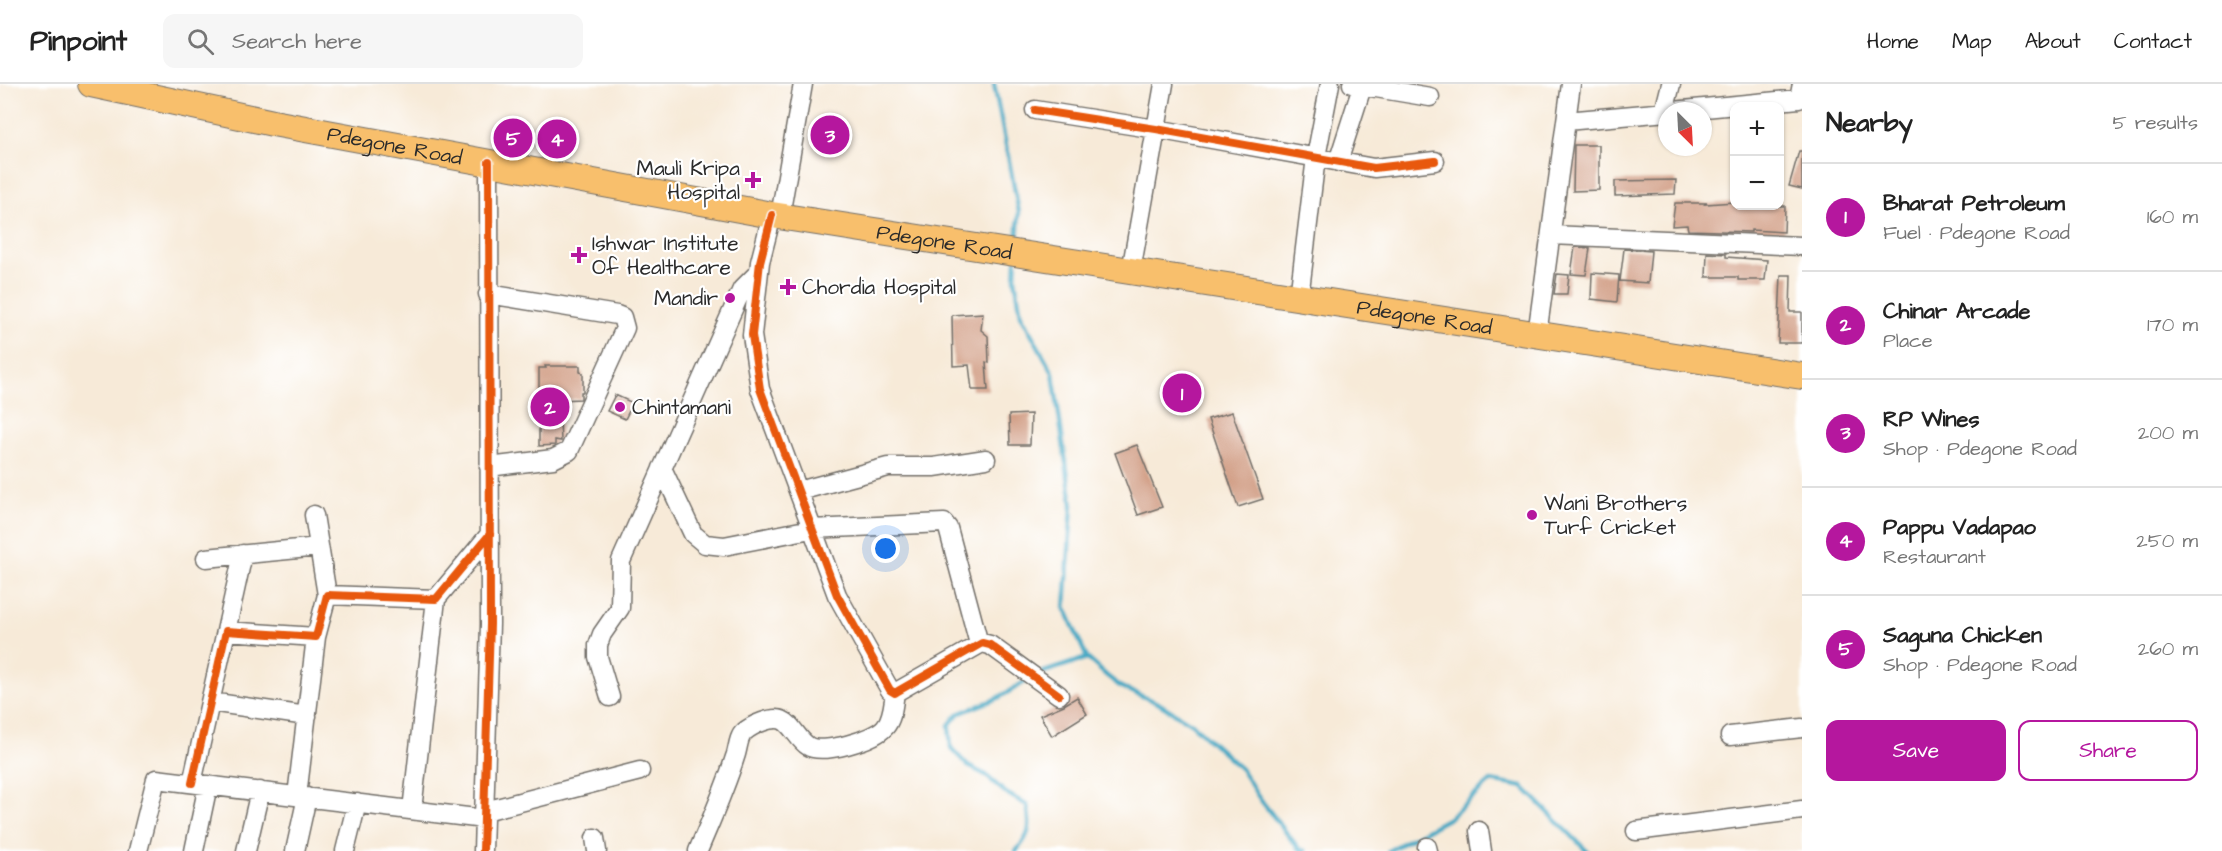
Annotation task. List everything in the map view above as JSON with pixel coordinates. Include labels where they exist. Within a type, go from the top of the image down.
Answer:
[{"type":"highway","name":"Pdegone Road","points":[[92,84],[273,123],[776,215],[1802,376]]},
{"type":"street","points":[[803,84],[776,215],[759,272],[752,335],[760,389],[837,595],[890,690],[895,693]]},
{"type":"street","points":[[1131,271],[1164,84]]},
{"type":"street","points":[[1299,297],[1316,157],[1330,84]]},
{"type":"street","points":[[1537,335],[1571,84]]},
{"type":"street","points":[[1669,102],[1671,84]]},
{"type":"street","points":[[1712,108],[1799,99],[1802,84]]},
{"type":"street","points":[[1338,162],[1358,85],[1430,97]]},
{"type":"street","points":[[1035,110],[1374,168],[1436,161]]},
{"type":"street","points":[[1566,121],[1658,113]]},
{"type":"street","points":[[483,851],[490,624],[489,162]]},
{"type":"street","points":[[1551,236],[1802,246]]},
{"type":"street","points":[[610,697],[598,657],[598,645],[602,634],[620,608],[621,561],[742,289],[759,272]]},
{"type":"street","points":[[488,294],[617,315],[622,317],[625,328],[569,451],[553,459],[489,467]]},
{"type":"street","points":[[799,491],[888,467],[934,467],[986,459]]},
{"type":"street","points":[[662,468],[693,534],[705,544],[724,546],[811,529],[944,523],[948,528],[979,644]]},
{"type":"street","points":[[295,851],[316,637],[327,595],[314,514]]},
{"type":"street","points":[[412,810],[436,600],[490,534]]},
{"type":"street","points":[[206,558],[319,547]]},
{"type":"street","points":[[194,851],[210,702],[243,554]]},
{"type":"street","points":[[327,595],[436,600]]},
{"type":"street","points":[[226,631],[316,637]]},
{"type":"street","points":[[895,693],[979,644],[990,645],[1053,690]]},
{"type":"street","points":[[698,851],[735,758],[742,734],[752,727],[775,719],[784,720],[808,747],[821,749],[839,747],[873,736],[885,727],[892,716],[895,693]]},
{"type":"street","points":[[210,702],[307,716]]},
{"type":"street","points":[[1730,736],[1802,728]]},
{"type":"street","points":[[138,851],[156,779],[412,810],[484,815],[640,771]]},
{"type":"street","points":[[246,851],[260,791]]},
{"type":"street","points":[[345,851],[357,803]]},
{"type":"street","points":[[1636,831],[1802,810]]},
{"type":"street","points":[[1479,831],[1482,851]]},
{"type":"building","points":[[1574,145],[1599,145],[1599,190],[1573,191]]},
{"type":"building","points":[[1799,151],[1802,151],[1802,189],[1789,186]]},
{"type":"building","points":[[1676,180],[1675,194],[1615,196],[1615,181]]},
{"type":"building","points":[[1730,202],[1730,210],[1784,210],[1785,206],[1784,232],[1688,230],[1687,225],[1672,226],[1675,203]]},
{"type":"building","points":[[1575,247],[1590,248],[1586,275],[1571,274]]},
{"type":"building","points":[[1624,249],[1651,251],[1648,283],[1620,281]]},
{"type":"building","points":[[1707,253],[1767,260],[1765,280],[1706,277]]},
{"type":"building","points":[[1592,273],[1619,275],[1617,302],[1591,299]]},
{"type":"building","points":[[1557,274],[1569,275],[1567,294],[1554,294]]},
{"type":"building","points":[[1781,275],[1791,275],[1790,312],[1802,312],[1802,343],[1778,343]]},
{"type":"building","points":[[983,313],[981,330],[988,336],[989,363],[986,362],[988,390],[972,390],[969,365],[953,366],[952,315]]},
{"type":"building","points":[[545,366],[580,366],[580,372],[583,373],[583,392],[581,392],[581,399],[559,400],[561,441],[555,440],[555,445],[539,446],[539,368],[546,368]]},
{"type":"building","name":"Chintamani","points":[[615,395],[633,403],[625,419],[607,411]]},
{"type":"building","points":[[1232,412],[1263,499],[1238,507],[1208,419]]},
{"type":"building","points":[[1031,414],[1030,445],[1010,445],[1009,415]]},
{"type":"building","points":[[1137,445],[1162,507],[1138,515],[1115,453]]},
{"type":"building","points":[[1077,697],[1087,714],[1052,736],[1040,715]]},
{"type":"waterway","points":[[994,84],[1019,212],[1017,244]]},
{"type":"waterway","points":[[1016,261],[1015,278],[1021,315],[1053,373],[1072,505],[1065,608],[1087,658],[1121,687],[1158,703],[1192,724],[1241,769],[1260,799],[1299,849],[1305,851]]},
{"type":"waterway","points":[[1038,674],[1087,658]]},
{"type":"waterway","points":[[1016,851],[1025,840],[1029,830],[1027,805],[1006,793],[984,774],[968,766],[951,748],[949,725],[958,714],[998,698],[1028,680]]},
{"type":"waterway","points":[[1388,851],[1449,818],[1491,781],[1523,787],[1587,851]]},
{"type":"cycle path","points":[[1035,110],[1374,168],[1435,161]]},
{"type":"cycle path","points":[[483,851],[490,624],[489,162]]},
{"type":"cycle path","points":[[772,215],[760,262],[752,335],[760,389],[837,595],[890,690],[895,693],[982,643],[990,645],[1059,695]]},
{"type":"cycle path","points":[[192,783],[226,631],[316,637],[327,595],[436,599],[490,534]]},
{"type":"place","name":"RP Wines","points":[[830,135]]},
{"type":"place","name":"Saguna Chicken","points":[[513,138]]},
{"type":"place","name":"Pappu Vadapao","points":[[557,139]]},
{"type":"place","name":"Mauli Kripa Hospital","points":[[753,180]]},
{"type":"place","name":"Ishwar Institute Of Healthcare","points":[[579,255]]},
{"type":"place","name":"Chordia Hospital","points":[[788,287]]},
{"type":"place","name":"Mandir","points":[[730,298]]},
{"type":"place","name":"Bharat Petroleum","points":[[1182,393]]},
{"type":"place","name":"Chinar Arcade","points":[[550,407]]},
{"type":"place","name":"Chintamani","points":[[620,407]]},
{"type":"place","name":"Wani Brothers Turf Cricket","points":[[1532,515]]}]
